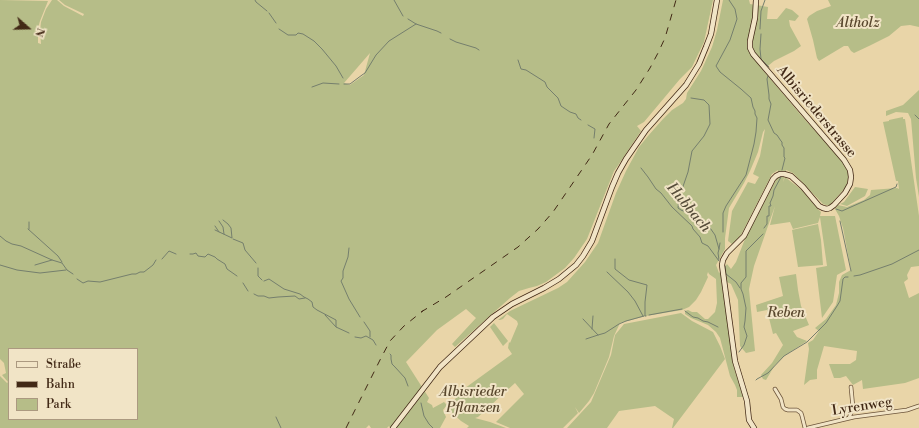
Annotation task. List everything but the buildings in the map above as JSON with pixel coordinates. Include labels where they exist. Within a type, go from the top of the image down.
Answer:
[{"type":"main road","points":[[393,428],[440,367],[493,317],[512,304],[559,279],[576,265],[583,256],[592,240],[612,187],[626,159],[646,130],[686,85],[699,64],[710,34],[717,0]]},
{"type":"main road","name":"Albisriederstrasse","points":[[754,428],[749,420],[747,397],[738,374],[735,361],[722,265],[723,260],[744,236],[773,179],[776,176],[786,174],[791,176],[803,187],[819,206],[825,209],[831,208],[845,193],[850,184],[851,177],[850,170],[844,160],[753,54],[750,48],[750,42],[755,18],[756,0]]},
{"type":"street","points":[[849,418],[853,408],[851,387]]},
{"type":"street","points":[[775,389],[785,409],[797,410],[801,413],[805,428]]},
{"type":"street","name":"Lyrenweg","points":[[808,428],[849,418],[907,410],[919,406]]},
{"type":"green space","points":[[0,0],[48,1],[38,28],[38,43],[41,44],[41,22],[46,9],[52,0],[57,0],[64,6],[83,16],[84,14],[65,5],[59,0],[713,0],[704,42],[692,67],[644,122],[637,126],[641,131],[614,171],[587,239],[574,258],[565,268],[546,282],[519,291],[455,347],[452,344],[476,318],[466,309],[437,330],[406,362],[429,398],[427,402],[432,405],[433,408],[444,402],[447,405],[443,410],[446,417],[440,428],[390,428],[389,426],[387,428],[371,428],[369,425],[366,428],[0,428],[0,376],[7,383],[8,382],[2,375],[6,373],[4,363],[0,359]],"holes":[[[370,53],[364,75],[350,85],[344,83]]]},
{"type":"green space","name":"Albisrieder Pflanzen","points":[[723,0],[749,0],[750,4],[768,7],[767,19],[777,19],[786,8],[792,10],[799,16],[795,21],[789,20],[790,26],[801,46],[774,61],[763,70],[844,163],[849,175],[846,187],[829,206],[823,204],[793,173],[786,170],[783,182],[785,177],[803,191],[821,212],[820,216],[835,216],[846,270],[837,275],[833,302],[822,318],[816,268],[827,266],[820,217],[818,223],[793,229],[790,222],[770,225],[775,206],[754,266],[749,289],[755,351],[746,353],[740,346],[738,300],[731,284],[721,279],[734,368],[743,397],[737,397],[737,390],[730,376],[720,338],[716,332],[708,325],[685,314],[685,311],[688,310],[697,312],[705,319],[708,319],[715,312],[717,303],[716,279],[708,272],[708,277],[701,292],[689,307],[682,310],[646,316],[620,323],[614,336],[609,357],[594,393],[579,413],[575,407],[578,413],[563,428],[510,428],[496,422],[524,394],[515,383],[478,417],[475,418],[506,428],[467,428],[469,426],[448,409],[461,391],[512,354],[508,348],[509,342],[510,343],[518,324],[517,321],[507,314],[503,319],[498,320],[510,311],[558,288],[567,282],[585,262],[598,243],[616,193],[639,147],[663,119],[686,99],[687,93],[701,71],[712,47]],"holes":[[[765,129],[760,156],[753,174],[759,177],[755,184],[748,182],[732,211],[728,241],[732,244],[742,233],[772,174],[778,170],[776,180],[745,239],[736,262],[731,269],[727,264],[719,273],[716,265],[725,249],[729,208],[750,171]]]},
{"type":"green space","name":"Altholz","points":[[828,0],[919,0],[919,27],[910,25],[901,26],[889,36],[854,53],[848,46],[844,46],[819,61],[807,19],[817,11],[831,6]]},
{"type":"green space","points":[[919,90],[919,197],[911,119],[908,113],[896,112],[886,116],[886,111],[903,105]]},
{"type":"green space","points":[[903,117],[903,119],[905,119],[919,216],[919,266],[911,267],[907,275],[908,279],[904,282],[909,298],[919,293],[919,378],[905,383],[863,389],[862,380],[853,385],[846,376],[834,378],[829,364],[850,364],[856,360],[857,351],[824,346],[817,370],[817,379],[810,380],[804,385],[809,349],[808,343],[813,340],[819,331],[815,328],[826,319],[836,305],[839,293],[839,282],[842,275],[851,270],[843,228],[835,209],[838,205],[847,207],[864,200],[870,195],[871,190],[899,189],[883,122]]},
{"type":"green space","points":[[855,187],[868,189],[865,196],[847,206],[840,204],[844,202]]},
{"type":"green space","name":"Reben","points":[[818,224],[823,265],[798,267],[792,230]]},
{"type":"green space","name":"Reben","points":[[796,274],[801,306],[809,325],[793,331],[797,337],[807,341],[784,356],[775,365],[766,380],[763,379],[761,375],[772,363],[783,345],[776,333],[773,334],[767,310],[757,312],[756,305],[783,296],[779,277]]},
{"type":"green space","points":[[681,313],[692,321],[713,332],[725,359],[673,428],[674,419],[655,406],[619,411],[607,428],[567,428],[591,402],[611,355],[615,335],[624,324]]},
{"type":"green space","points":[[494,323],[508,341],[503,346],[490,327]]},
{"type":"waterway","name":"Hubbach","points":[[255,0],[267,11]]},
{"type":"waterway","name":"Hubbach","points":[[394,0],[403,16]]},
{"type":"waterway","points":[[723,232],[723,213],[746,175],[754,144],[757,118],[751,98],[720,72],[716,66],[730,40],[737,19],[735,9],[729,0]]},
{"type":"waterway","points":[[760,29],[761,11],[765,0]]},
{"type":"waterway","name":"Hubbach","points":[[269,13],[276,23]]},
{"type":"waterway","name":"Hubbach","points":[[408,19],[416,24],[441,33]]},
{"type":"waterway","name":"Hubbach","points":[[344,84],[350,84],[365,73],[376,55],[389,41],[416,24]]},
{"type":"waterway","name":"Hubbach","points":[[279,29],[288,35],[296,35],[298,33],[303,34],[314,41],[336,66],[343,78]]},
{"type":"waterway","points":[[761,34],[761,59],[769,67]]},
{"type":"waterway","name":"Hubbach","points":[[450,39],[479,50]]},
{"type":"waterway","name":"Hubbach","points":[[518,60],[521,69],[526,70],[545,82],[547,87],[558,98],[561,106],[576,114],[581,120]]},
{"type":"waterway","points":[[768,76],[769,99],[771,104],[768,120],[774,133],[782,142],[784,148],[785,158],[782,170]]},
{"type":"waterway","name":"Hubbach","points":[[312,87],[323,83],[339,84]]},
{"type":"waterway","points":[[691,98],[704,100],[709,105],[710,124],[704,136],[692,151],[688,172],[679,198],[678,208],[702,219],[715,235],[719,249]]},
{"type":"waterway","points":[[915,115],[919,119]]},
{"type":"waterway","name":"Hubbach","points":[[588,125],[595,129],[594,138]]},
{"type":"waterway","name":"Hubbach","points":[[641,168],[656,189],[692,226],[700,237],[702,243],[708,246],[719,261]]},
{"type":"waterway","points":[[764,228],[767,224],[769,206],[771,206],[770,203],[774,190],[781,177]]},
{"type":"waterway","points":[[836,209],[842,211],[896,187],[897,184]]},
{"type":"waterway","points":[[215,230],[232,238],[231,228],[223,220]]},
{"type":"waterway","points":[[219,221],[223,227],[224,234]]},
{"type":"waterway","points":[[840,221],[851,271]]},
{"type":"waterway","points":[[29,222],[29,229]]},
{"type":"waterway","points":[[215,226],[219,232]]},
{"type":"waterway","points":[[28,229],[58,256],[62,262]]},
{"type":"waterway","name":"Hubbach","points":[[739,352],[744,345],[747,336],[744,327],[746,308],[741,289],[741,283],[746,277],[746,251],[763,234]]},
{"type":"waterway","points":[[0,236],[12,244],[21,246],[62,263],[67,270],[73,274]]},
{"type":"waterway","points":[[233,239],[243,243],[245,250],[256,263]]},
{"type":"waterway","points":[[719,260],[718,253],[720,243]]},
{"type":"waterway","points":[[349,248],[348,257],[343,271],[343,278],[341,281],[349,299],[360,317]]},
{"type":"waterway","points":[[854,276],[892,264],[919,250]]},
{"type":"waterway","points":[[162,259],[169,251],[176,254]]},
{"type":"waterway","points":[[190,254],[196,253],[198,256],[205,257],[208,254],[215,257],[225,264],[227,269],[237,276]]},
{"type":"waterway","points":[[615,259],[615,269],[629,280],[647,285],[645,302],[646,316]]},
{"type":"waterway","points":[[35,265],[52,260]]},
{"type":"waterway","points":[[77,279],[83,283],[88,281],[100,282],[136,274],[144,272],[153,265],[156,260]]},
{"type":"waterway","points":[[0,265],[17,270],[40,273],[66,270]]},
{"type":"waterway","name":"Hubbach","points":[[725,266],[726,274],[736,282],[740,288]]},
{"type":"waterway","points":[[258,268],[258,276],[262,280]]},
{"type":"waterway","points":[[607,272],[628,292],[643,316]]},
{"type":"waterway","points":[[756,380],[768,373],[784,356],[807,342],[826,323],[840,301],[843,279],[848,277]]},
{"type":"waterway","points":[[264,281],[269,279],[284,289],[300,294],[312,302],[313,307],[317,310],[336,320],[336,327],[349,333]]},
{"type":"waterway","points":[[243,283],[248,291]]},
{"type":"waterway","points":[[254,294],[269,298],[295,296],[299,299],[305,298]]},
{"type":"waterway","points":[[649,315],[682,309]]},
{"type":"waterway","points":[[685,311],[693,317],[718,327]]},
{"type":"waterway","points":[[325,315],[336,327]]},
{"type":"waterway","points":[[592,329],[593,316]]},
{"type":"waterway","points":[[586,339],[605,333],[626,321],[644,316]]},
{"type":"waterway","points":[[583,319],[598,335]]},
{"type":"waterway","points":[[364,322],[370,331],[370,337]]},
{"type":"waterway","points":[[355,337],[361,338],[366,336],[373,340],[376,345]]},
{"type":"waterway","points":[[390,354],[392,364],[405,378],[408,386]]},
{"type":"waterway","points":[[421,403],[424,416],[433,428]]},
{"type":"waterway","points":[[276,417],[281,428]]},
{"type":"railway","points":[[421,312],[446,297],[518,247],[538,229],[553,212],[592,155],[609,124],[636,90],[650,68],[665,38],[676,0]]},
{"type":"railway","points":[[346,428],[390,341],[404,326],[424,310]]}]
